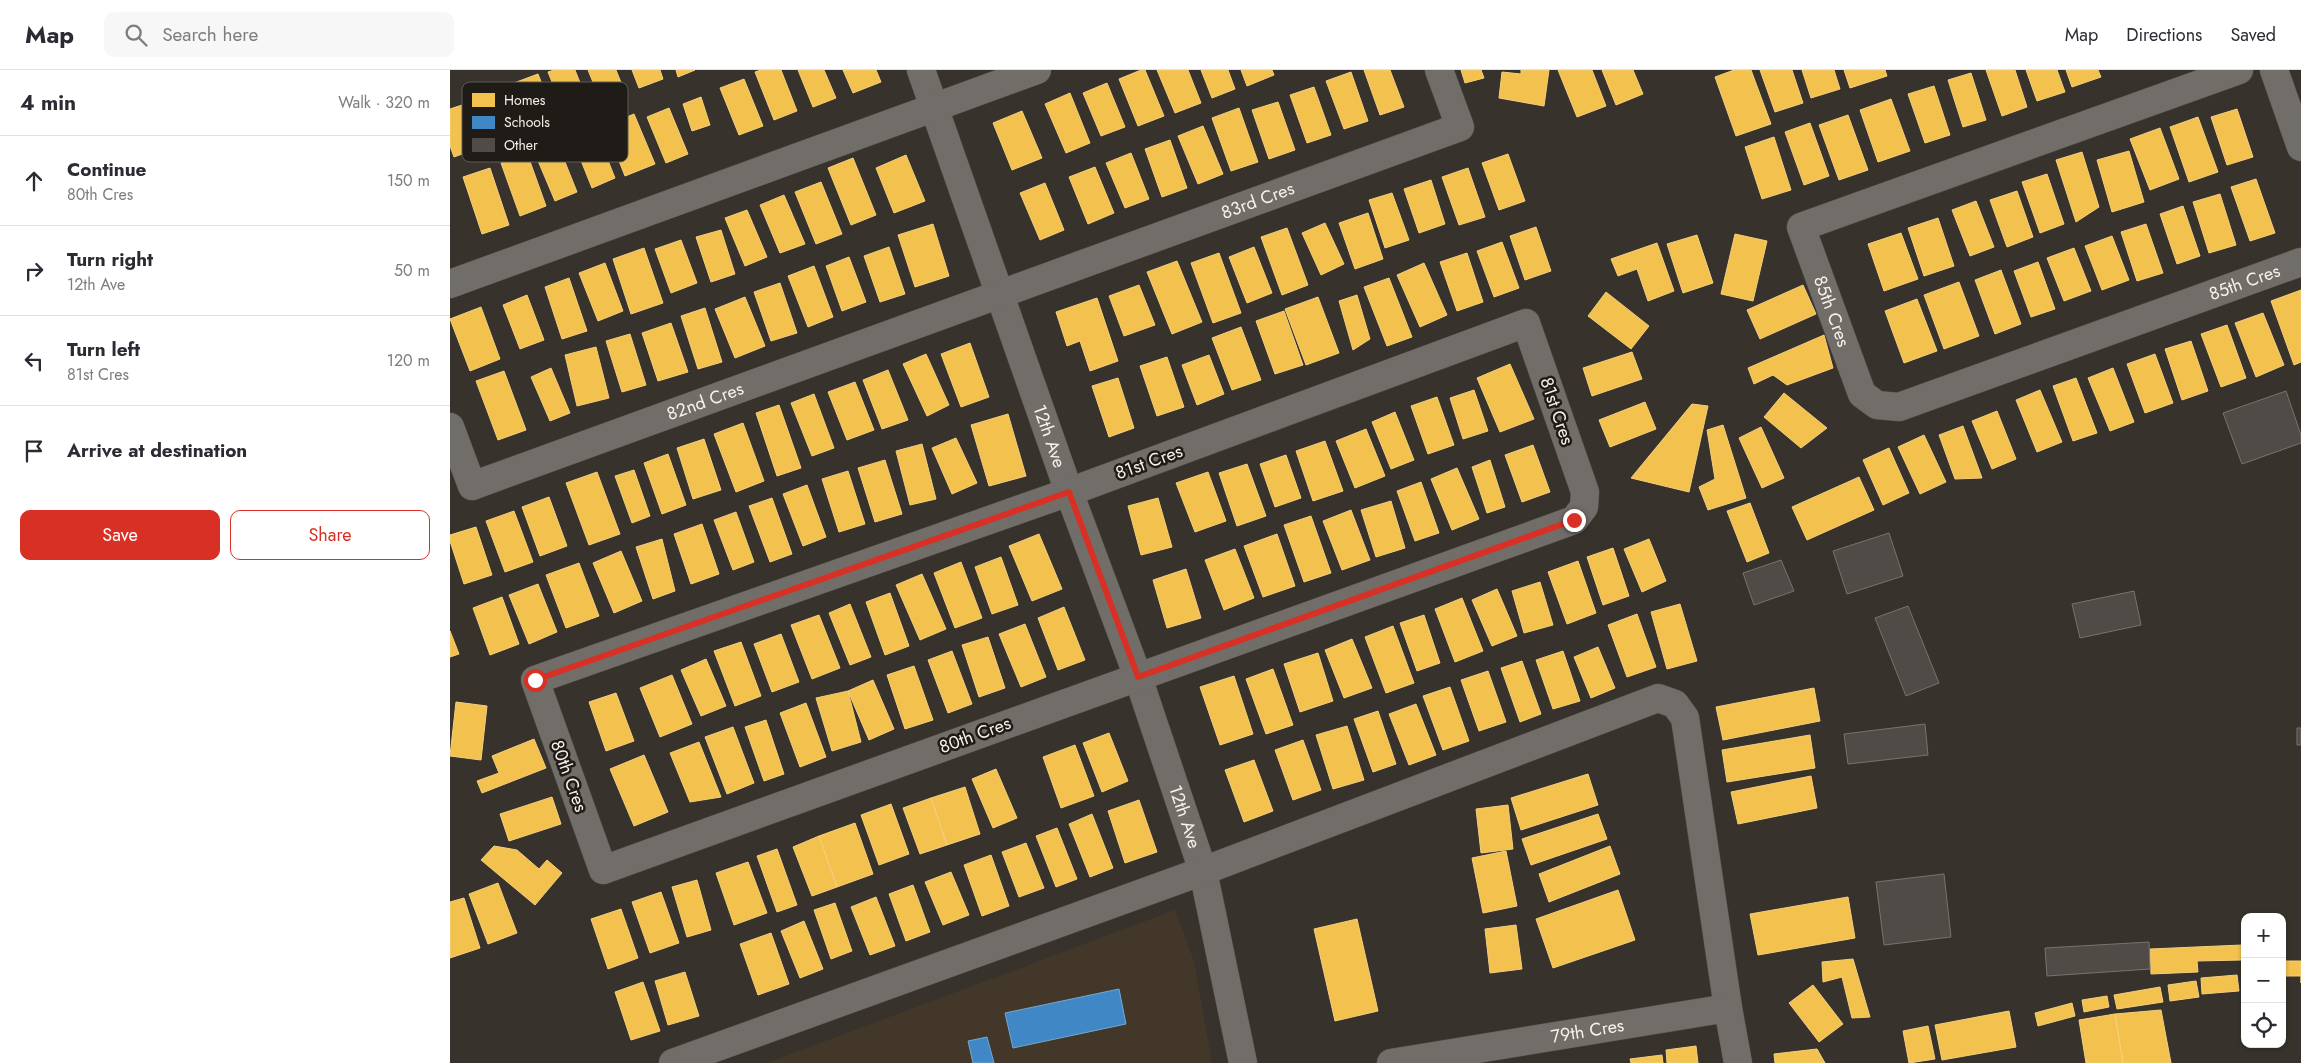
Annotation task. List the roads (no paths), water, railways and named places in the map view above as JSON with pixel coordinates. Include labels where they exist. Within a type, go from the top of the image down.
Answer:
[{"type":"street","name":"12th Ave","points":[[920,70],[1069,492],[1138,677],[1202,871],[1243,1063]]},
{"type":"street","points":[[450,284],[1037,70]]},
{"type":"street","name":"83rd Cres","points":[[999,294],[1460,127],[1439,70]]},
{"type":"street","name":"85th Cres","points":[[2239,70],[1801,227],[1862,394],[1877,405],[1898,407],[2301,262]]},
{"type":"street","points":[[2274,70],[2301,147]]},
{"type":"street","name":"82nd Cres","points":[[450,427],[472,486],[999,294]]},
{"type":"street","name":"81st Cres","points":[[1069,492],[1526,323],[1585,492],[1584,507],[1574,520],[1138,677]]},
{"type":"street","name":"80th Cres","points":[[1069,492],[535,680],[603,870],[1138,677]]},
{"type":"street","points":[[673,1063],[1202,871],[1658,698],[1675,704],[1685,718],[1728,1008],[1738,1063]]},
{"type":"street","name":"79th Cres","points":[[1392,1063],[1728,1008]]}]
